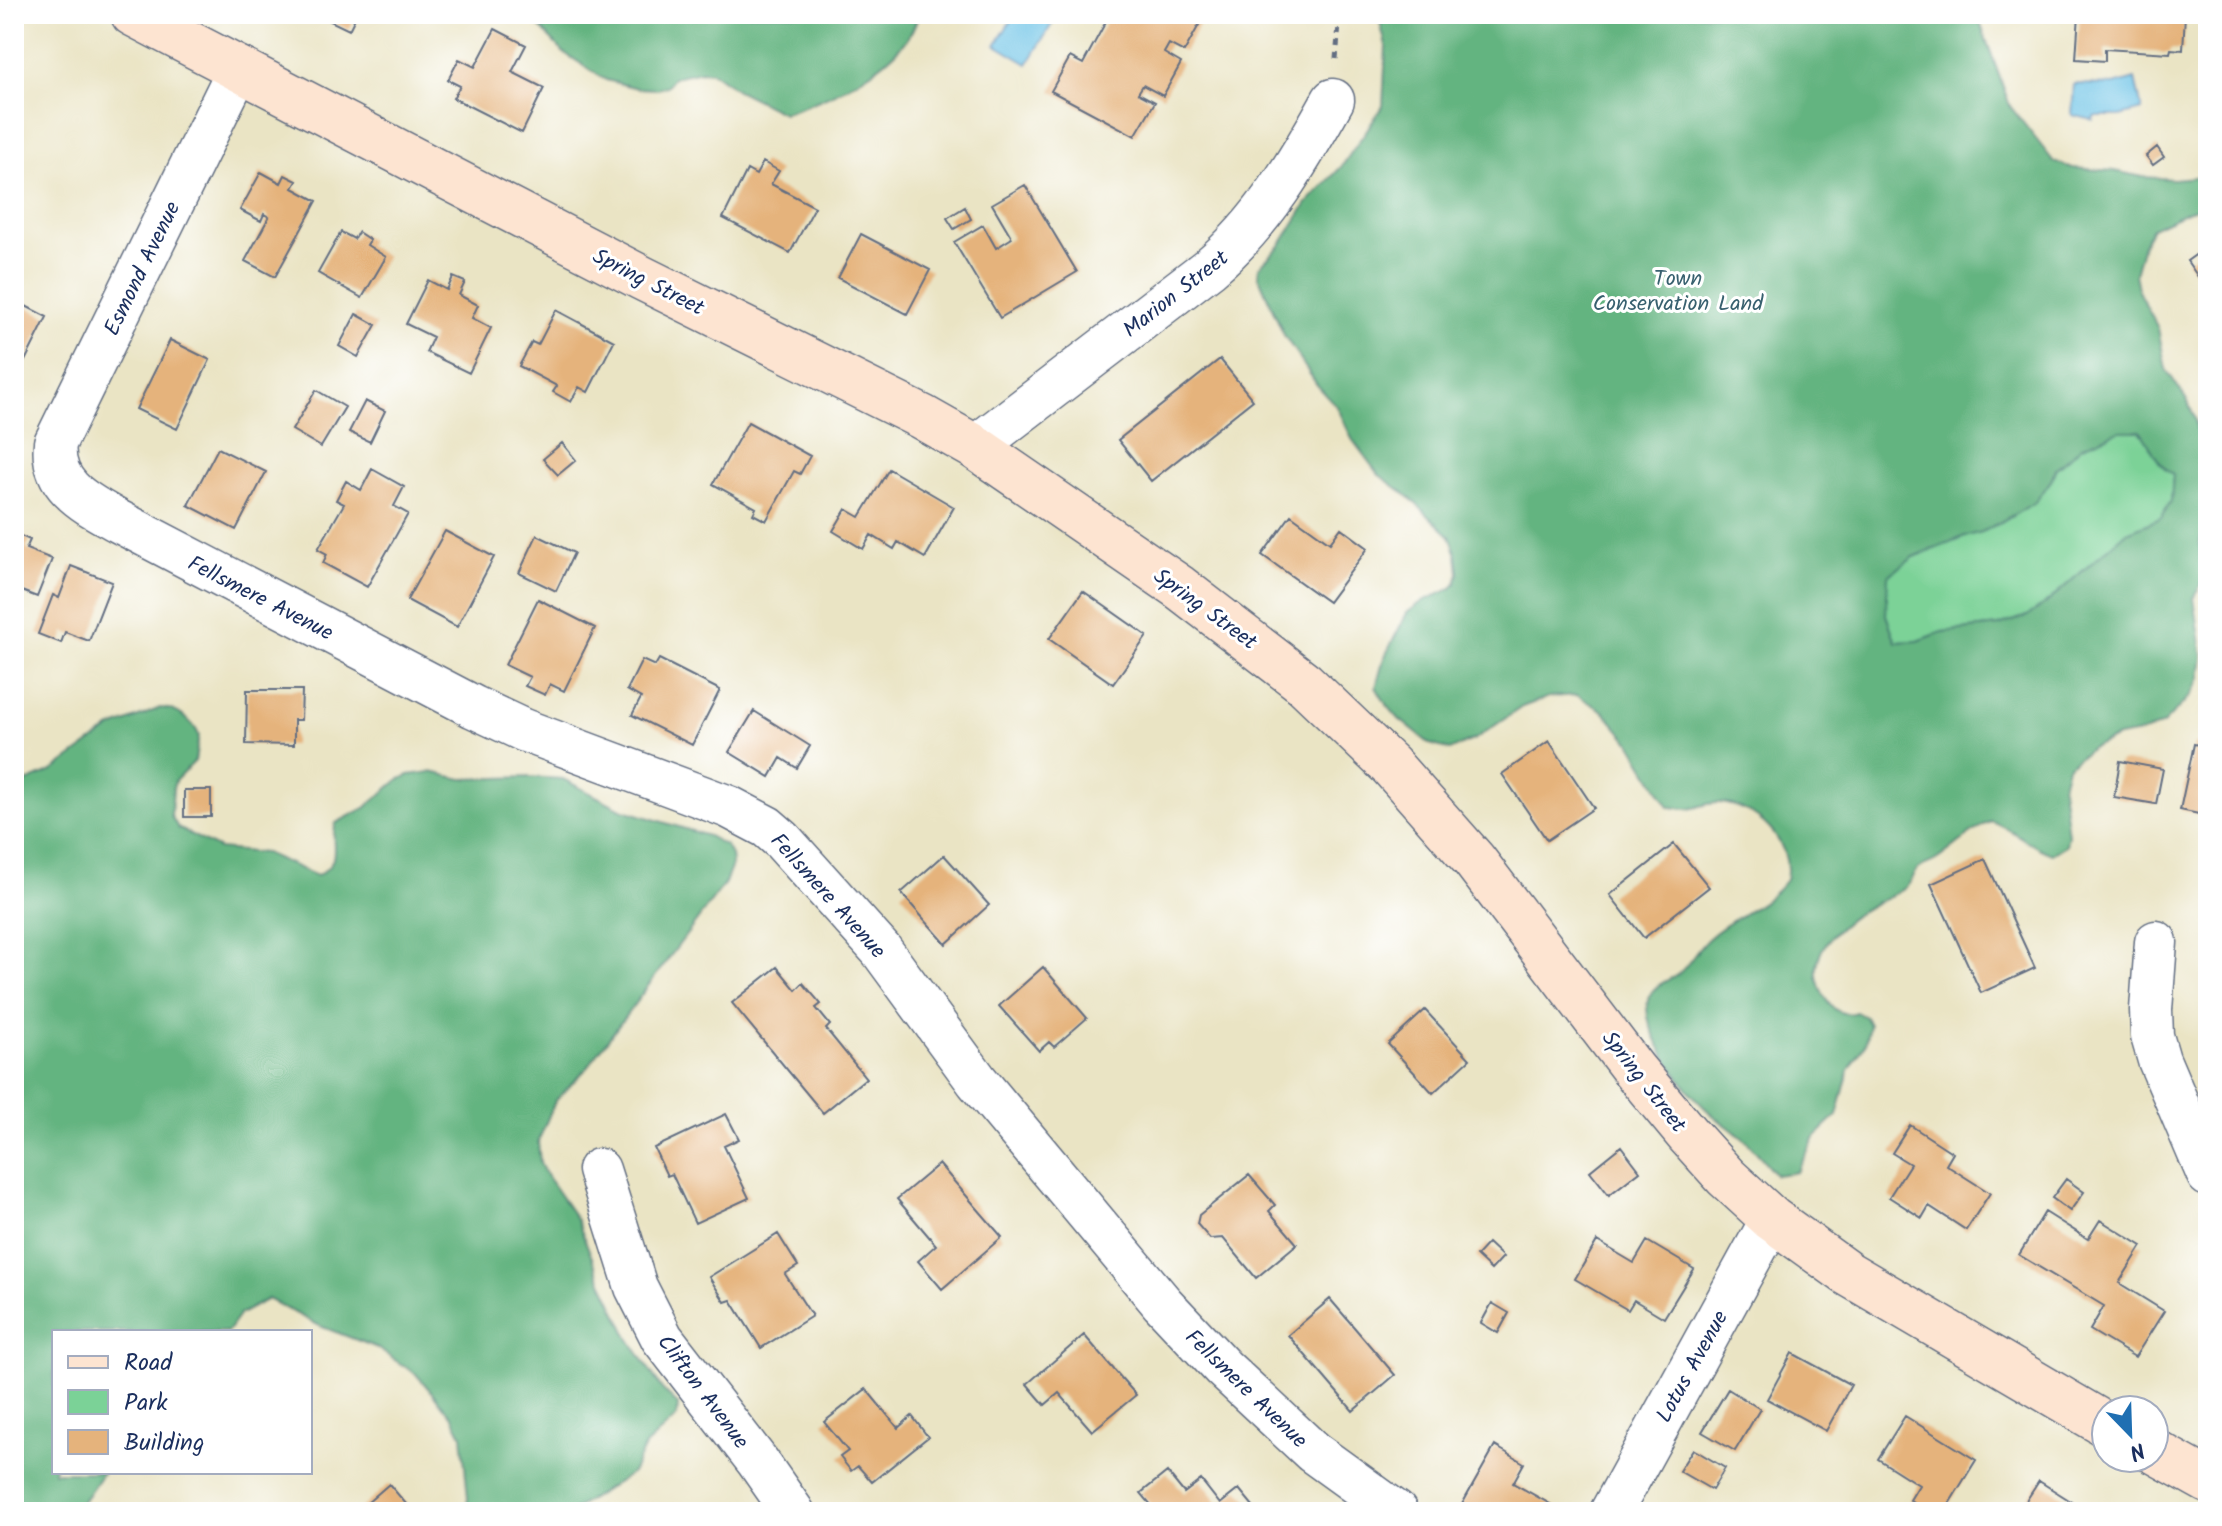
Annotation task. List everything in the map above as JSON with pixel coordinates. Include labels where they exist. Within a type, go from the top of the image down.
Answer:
[{"type":"street","name":"Spring Street","points":[[133,14],[446,178],[922,417],[975,447],[1087,522],[1255,644],[1366,739],[1474,860],[1634,1070],[1688,1135],[1726,1177],[1772,1219],[1847,1273],[2090,1416]]},
{"type":"street","name":"Esmond Avenue","points":[[57,471],[55,443],[239,68]]},
{"type":"street","name":"Marion Street","points":[[975,447],[1237,244],[1297,163],[1333,100]]},
{"type":"street","name":"Fellsmere Avenue","points":[[57,471],[73,493],[118,521],[474,707],[523,730],[729,807],[767,827],[803,860],[881,950],[977,1081],[1162,1303],[1223,1368],[1313,1452],[1396,1512]]},
{"type":"street","points":[[2156,942],[2152,1036],[2159,1060],[2208,1175]]},
{"type":"street","name":"Clifton Avenue","points":[[599,1170],[624,1253],[653,1323],[672,1354],[758,1462],[793,1512]]},
{"type":"street","name":"Lotus Avenue","points":[[1611,1512],[1772,1219]]},
{"type":"street","points":[[2170,1460],[2208,1481]]},
{"type":"green space","points":[[500,14],[918,14],[911,32],[883,63],[842,89],[783,113],[737,90],[712,72],[682,75],[657,89],[637,88],[606,80],[563,52],[533,20]]},
{"type":"green space","name":"Town Conservation Land","points":[[1378,14],[1977,14],[2010,106],[2054,162],[2073,168],[2143,177],[2174,179],[2204,176],[2208,180],[2206,203],[2152,228],[2143,244],[2135,274],[2139,293],[2158,328],[2166,369],[2188,402],[2195,419],[2201,454],[2208,472],[2208,521],[2200,541],[2202,582],[2194,598],[2203,657],[2200,678],[2191,695],[2163,724],[2091,748],[2067,766],[2062,786],[2068,835],[2066,845],[2052,854],[1991,821],[1920,868],[1903,889],[1850,919],[1826,943],[1819,956],[1817,971],[1820,987],[1835,1009],[1845,1013],[1856,1012],[1865,1017],[1869,1025],[1865,1044],[1849,1070],[1837,1116],[1815,1137],[1797,1172],[1776,1175],[1748,1143],[1696,1099],[1665,1056],[1647,1009],[1654,989],[1681,972],[1709,938],[1759,905],[1786,880],[1784,852],[1769,828],[1758,818],[1733,805],[1715,803],[1688,809],[1669,807],[1630,742],[1603,711],[1577,695],[1549,697],[1522,707],[1475,739],[1450,750],[1430,744],[1399,719],[1376,687],[1384,658],[1407,613],[1456,584],[1459,573],[1457,555],[1450,536],[1409,497],[1378,474],[1352,439],[1338,408],[1317,385],[1284,335],[1258,275],[1259,267],[1280,246],[1307,203],[1342,166],[1383,106],[1386,46]],"holes":[[[2119,431],[2140,431],[2158,460],[2173,474],[2171,501],[2161,518],[2127,532],[2044,605],[2027,616],[1999,626],[1942,632],[1918,641],[1896,642],[1886,615],[1888,576],[1914,557],[1982,532],[2036,501],[2052,479],[2055,469],[2082,446]]]},
{"type":"green space","points":[[2119,431],[2140,431],[2158,460],[2173,474],[2171,501],[2161,518],[2127,532],[2044,605],[2027,616],[1999,626],[1942,632],[1918,641],[1896,642],[1886,615],[1887,576],[1914,557],[2001,523],[2036,501],[2052,479],[2055,469],[2082,446]]},
{"type":"green space","points":[[160,708],[183,716],[199,735],[195,761],[175,781],[173,788],[171,816],[178,828],[219,849],[265,853],[317,876],[331,864],[336,823],[365,808],[398,780],[431,772],[462,779],[563,779],[621,809],[708,836],[726,846],[732,865],[725,883],[586,1069],[555,1101],[538,1142],[544,1172],[577,1220],[629,1338],[662,1389],[678,1405],[677,1417],[645,1446],[632,1473],[570,1512],[466,1512],[468,1498],[462,1435],[453,1417],[416,1374],[375,1347],[320,1326],[268,1299],[240,1314],[228,1330],[52,1330],[52,1474],[102,1474],[86,1497],[70,1512],[14,1512],[14,796],[26,782],[52,771],[110,729]]},
{"type":"water","points":[[1015,14],[1058,14],[1028,64],[996,45]]},
{"type":"water","points":[[2135,79],[2142,110],[2120,116],[2094,116],[2093,120],[2072,115],[2074,84],[2114,85]]},
{"type":"building","points":[[323,14],[357,14],[349,30],[322,17]]},
{"type":"building","points":[[1110,14],[1204,16],[1184,52],[1169,44],[1164,53],[1181,63],[1163,96],[1143,85],[1138,93],[1155,102],[1135,136],[1051,91],[1070,57],[1083,64]]},
{"type":"building","points":[[2079,14],[2185,14],[2183,50],[2171,49],[2170,53],[2105,49],[2105,61],[2076,59]]},
{"type":"building","points":[[495,29],[526,45],[512,72],[544,88],[522,133],[453,98],[460,86],[448,80],[459,59],[475,67]]},
{"type":"building","points":[[2157,147],[2164,157],[2153,165],[2146,156]]},
{"type":"building","points":[[763,162],[779,171],[771,184],[815,207],[790,253],[723,218],[747,170],[756,175]]},
{"type":"building","points":[[261,172],[281,183],[285,175],[297,181],[293,188],[317,201],[275,277],[245,261],[269,217],[264,214],[261,221],[240,210]]},
{"type":"building","points":[[1025,185],[1077,272],[1000,318],[954,242],[983,225],[996,248],[1012,238],[992,204]]},
{"type":"building","points":[[965,207],[971,219],[954,229],[947,218]]},
{"type":"building","points":[[341,232],[354,239],[358,232],[370,240],[367,245],[386,257],[362,298],[318,273]]},
{"type":"building","points":[[861,234],[930,270],[907,314],[838,278]]},
{"type":"building","points":[[2208,246],[2208,291],[2187,261]]},
{"type":"building","points":[[453,277],[465,282],[459,295],[478,305],[472,318],[491,328],[469,373],[426,352],[433,337],[406,324],[428,280],[447,290]]},
{"type":"building","points":[[14,300],[47,317],[25,361],[14,355]]},
{"type":"building","points":[[556,310],[614,341],[588,392],[579,387],[571,402],[553,392],[557,386],[519,366],[532,342],[538,345]]},
{"type":"building","points":[[356,314],[376,325],[358,357],[339,346]]},
{"type":"building","points":[[170,340],[210,360],[177,429],[136,409]]},
{"type":"building","points":[[1220,359],[1253,400],[1151,481],[1118,440]]},
{"type":"building","points":[[316,390],[345,407],[321,447],[292,430]]},
{"type":"building","points":[[365,401],[385,411],[370,442],[349,432]]},
{"type":"building","points":[[748,422],[810,456],[800,474],[794,471],[766,521],[753,514],[756,508],[713,484]]},
{"type":"building","points":[[562,443],[576,460],[558,475],[543,459]]},
{"type":"building","points":[[218,448],[266,472],[236,530],[188,505]]},
{"type":"building","points":[[372,469],[404,487],[394,506],[408,514],[367,587],[323,563],[327,554],[318,549],[344,504],[336,500],[346,481],[361,490]]},
{"type":"building","points":[[889,469],[954,507],[925,558],[898,542],[894,549],[871,535],[863,549],[833,531],[846,509],[860,517]]},
{"type":"building","points":[[1291,515],[1330,543],[1341,528],[1368,548],[1328,602],[1262,555]]},
{"type":"building","points":[[445,531],[494,557],[457,627],[407,600]]},
{"type":"building","points":[[14,533],[30,540],[26,549],[52,559],[37,597],[14,588]]},
{"type":"building","points":[[537,535],[574,553],[556,591],[519,573]]},
{"type":"building","points":[[71,566],[112,582],[89,641],[65,632],[61,643],[38,634],[53,595],[59,598]]},
{"type":"building","points":[[1083,591],[1147,636],[1113,684],[1049,639]]},
{"type":"building","points":[[538,599],[595,628],[564,691],[550,684],[545,695],[525,686],[530,677],[505,665]]},
{"type":"building","points":[[659,659],[720,690],[692,745],[632,715],[641,698],[627,690],[642,660],[655,666]]},
{"type":"building","points":[[247,690],[302,690],[301,720],[294,720],[294,745],[246,744]]},
{"type":"building","points":[[754,711],[810,746],[797,768],[781,758],[770,777],[729,752]]},
{"type":"building","points":[[1549,741],[1594,808],[1547,840],[1502,774]]},
{"type":"building","points":[[2194,744],[2208,747],[2208,816],[2180,810]]},
{"type":"building","points":[[2120,761],[2163,769],[2156,804],[2114,797]]},
{"type":"building","points":[[184,790],[211,790],[211,817],[184,817]]},
{"type":"building","points":[[1674,844],[1709,887],[1644,938],[1610,895]]},
{"type":"building","points":[[944,855],[989,905],[946,944],[901,893]]},
{"type":"building","points":[[1985,859],[2035,968],[1981,993],[1931,884]]},
{"type":"building","points":[[777,967],[796,990],[803,983],[821,1004],[816,1008],[830,1025],[826,1029],[866,1078],[823,1113],[732,1003]]},
{"type":"building","points":[[1043,967],[1087,1018],[1054,1047],[1049,1042],[1039,1051],[999,1006]]},
{"type":"building","points":[[1425,1010],[1470,1059],[1433,1093],[1388,1044]]},
{"type":"building","points":[[726,1114],[739,1139],[724,1146],[749,1198],[695,1223],[672,1174],[667,1176],[654,1148]]},
{"type":"building","points":[[1910,1125],[1953,1153],[1946,1165],[1990,1193],[1966,1230],[1929,1206],[1922,1218],[1889,1197],[1910,1164],[1892,1153]]},
{"type":"building","points":[[1621,1146],[1640,1171],[1609,1195],[1590,1171]]},
{"type":"building","points":[[939,1164],[1002,1237],[942,1289],[918,1261],[936,1245],[897,1199]]},
{"type":"building","points":[[1249,1175],[1275,1205],[1269,1211],[1297,1244],[1256,1278],[1223,1238],[1210,1239],[1197,1224],[1199,1215]]},
{"type":"building","points":[[2066,1179],[2084,1192],[2070,1211],[2052,1198]]},
{"type":"building","points":[[2045,1212],[2088,1239],[2100,1220],[2142,1246],[2119,1283],[2164,1311],[2135,1357],[2090,1330],[2104,1306],[2019,1255]]},
{"type":"building","points":[[778,1234],[798,1266],[785,1274],[812,1316],[761,1348],[731,1300],[725,1302],[709,1277]]},
{"type":"building","points":[[1597,1241],[1634,1263],[1647,1241],[1694,1269],[1664,1318],[1634,1300],[1628,1310],[1575,1279]]},
{"type":"building","points":[[1488,1243],[1503,1257],[1491,1270],[1476,1256]]},
{"type":"building","points":[[1330,1299],[1395,1375],[1353,1411],[1288,1335]]},
{"type":"building","points":[[1492,1303],[1509,1313],[1498,1333],[1481,1323]]},
{"type":"building","points":[[1084,1335],[1136,1395],[1092,1431],[1059,1393],[1045,1405],[1027,1384]]},
{"type":"building","points":[[1792,1353],[1851,1385],[1826,1431],[1767,1399]]},
{"type":"building","points":[[866,1389],[898,1428],[912,1416],[928,1437],[872,1482],[858,1466],[851,1471],[840,1457],[848,1451],[824,1422]]},
{"type":"building","points":[[1728,1389],[1760,1409],[1735,1451],[1702,1432]]},
{"type":"building","points":[[1905,1416],[1976,1460],[1944,1512],[1929,1512],[1910,1500],[1919,1485],[1878,1459]]},
{"type":"building","points":[[1495,1446],[1524,1463],[1513,1483],[1557,1508],[1555,1512],[1467,1512],[1460,1508]]},
{"type":"building","points":[[1693,1449],[1725,1468],[1712,1490],[1679,1471]]},
{"type":"building","points":[[1167,1472],[1184,1493],[1201,1480],[1220,1504],[1239,1489],[1258,1512],[1157,1512],[1141,1493]]},
{"type":"building","points":[[2039,1481],[2088,1512],[2019,1512]]},
{"type":"building","points":[[389,1484],[413,1512],[359,1510]]}]
